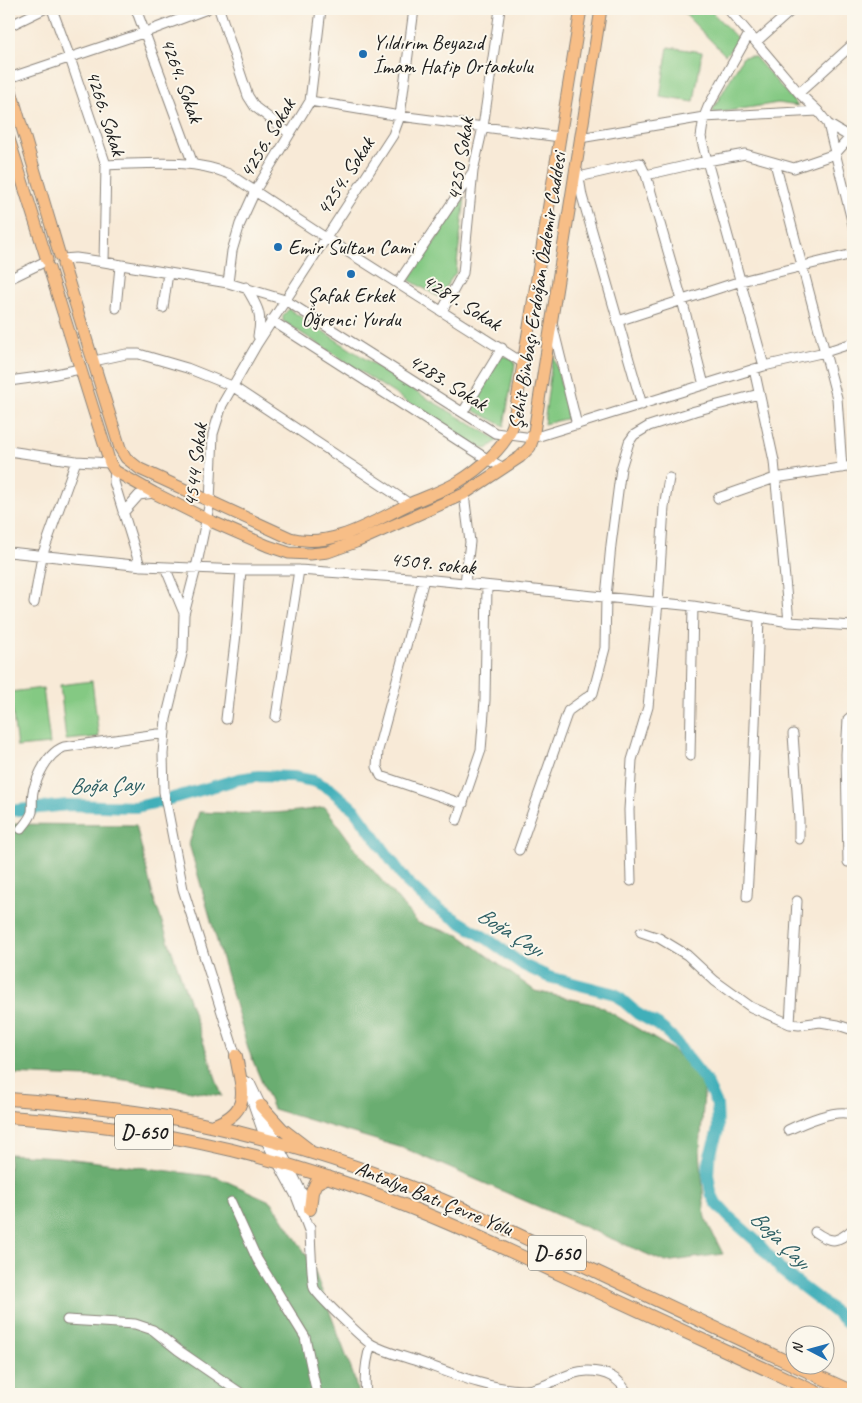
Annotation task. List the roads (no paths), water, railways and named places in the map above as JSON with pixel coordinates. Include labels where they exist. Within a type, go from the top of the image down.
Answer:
[{"type":"highway","points":[[212,1126],[225,1122],[241,1106],[243,1096],[236,1056]]},
{"type":"highway","name":"Antalya Batı Çevre Yolu","points":[[9,1099],[86,1106],[166,1117],[212,1126],[314,1154],[416,1188],[784,1360]]},
{"type":"highway","points":[[261,1106],[282,1129],[314,1154]]},
{"type":"highway","name":"Antalya Batı Çevre Yolu","points":[[9,1116],[56,1120],[166,1135],[226,1148],[328,1178],[461,1228],[820,1394]]},
{"type":"highway","points":[[310,1209],[312,1192],[316,1183],[328,1178]]},
{"type":"highway","name":"Antalya Batı Çevre Yolu","points":[[819,1376],[853,1392]]},
{"type":"main road","name":"Şehit Binbaşı Erdoğan Özdemir Caddesi","points":[[9,84],[120,448],[126,458],[140,469],[290,538],[303,541],[322,540],[357,530],[458,482],[501,448],[510,436],[581,9]]},
{"type":"main road","name":"Şehit Binbaşı Erdoğan Özdemir Caddesi","points":[[112,467],[154,493],[268,546],[290,553],[310,554],[328,552],[356,542],[464,494],[520,457],[530,447],[533,438],[600,9]]},
{"type":"main road","points":[[9,139],[11,151],[112,467]]},
{"type":"main road","points":[[48,264],[57,270],[62,260]]},
{"type":"street","points":[[9,26],[44,9]]},
{"type":"street","name":"4266. Sokak","points":[[52,9],[106,165],[104,262]]},
{"type":"street","name":"4264. Sokak","points":[[136,9],[193,164]]},
{"type":"street","points":[[9,78],[146,32],[207,9]]},
{"type":"street","points":[[219,9],[248,96],[255,107],[289,133]]},
{"type":"street","name":"4256. Sokak","points":[[228,282],[232,251],[240,224],[255,191],[310,101],[321,9]]},
{"type":"street","name":"4254. Sokak","points":[[256,344],[393,135],[400,116],[414,9]]},
{"type":"street","name":"4250 Sokak","points":[[442,311],[463,273],[473,171],[483,128],[500,9]]},
{"type":"street","points":[[646,175],[745,154],[794,168],[835,154],[852,137],[828,124],[818,111],[799,93],[728,9]]},
{"type":"street","points":[[756,42],[793,9]]},
{"type":"street","points":[[749,34],[708,107],[704,117],[701,137],[764,366]]},
{"type":"street","points":[[799,93],[853,44]]},
{"type":"street","points":[[310,101],[483,128],[560,137]]},
{"type":"street","points":[[580,138],[704,117],[818,111]]},
{"type":"street","points":[[828,124],[853,225]]},
{"type":"street","points":[[577,160],[582,196],[642,405]]},
{"type":"street","points":[[579,177],[640,163],[646,175],[704,385]]},
{"type":"street","points":[[775,163],[837,398],[842,468]]},
{"type":"street","name":"4281. Sokak","points":[[106,165],[193,164],[215,168],[230,174],[326,238],[523,362]]},
{"type":"street","points":[[398,283],[473,171]]},
{"type":"street","points":[[618,321],[741,281],[853,254]]},
{"type":"street","name":"4283. Sokak","points":[[62,260],[76,258],[228,282],[284,300],[495,433],[510,436],[533,438],[764,366],[825,352],[853,343]]},
{"type":"street","points":[[9,279],[23,272],[48,264]]},
{"type":"street","points":[[116,308],[120,266]]},
{"type":"street","points":[[163,308],[168,273]]},
{"type":"street","points":[[246,287],[260,312],[261,324],[256,344]]},
{"type":"street","points":[[271,320],[487,459],[504,468]]},
{"type":"street","points":[[551,320],[577,425]]},
{"type":"street","name":"4544 Sokak","points":[[184,614],[210,502],[213,434],[222,405],[256,344]]},
{"type":"street","points":[[463,412],[502,348]]},
{"type":"street","points":[[94,362],[115,356],[139,354],[187,368],[232,386],[410,504]]},
{"type":"street","points":[[9,381],[80,369]]},
{"type":"street","points":[[754,369],[774,461],[789,622]]},
{"type":"street","points":[[519,850],[568,711],[593,693],[605,648],[606,597],[619,482],[623,457],[629,442],[634,435],[649,426],[695,411],[760,394]]},
{"type":"street","points":[[9,451],[112,467],[114,482],[140,566]]},
{"type":"street","points":[[34,603],[42,556],[76,461]]},
{"type":"street","points":[[718,498],[775,478],[853,466]]},
{"type":"street","points":[[631,881],[629,810],[632,760],[648,707],[668,478]]},
{"type":"street","points":[[123,513],[139,495],[154,493]]},
{"type":"street","points":[[464,494],[470,542],[464,583]]},
{"type":"street","name":"4509. sokak","points":[[9,552],[140,566],[299,570],[424,579],[693,606],[789,622],[853,626]]},
{"type":"street","points":[[165,567],[184,614],[182,650],[166,719],[163,754],[164,792],[183,889],[236,1056],[271,1142],[310,1209],[314,1288],[346,1322],[371,1344],[468,1378],[503,1388],[525,1390],[541,1386],[566,1375],[587,1371],[608,1374],[622,1383],[627,1394]]},
{"type":"street","points":[[226,719],[241,570]]},
{"type":"street","points":[[276,717],[299,570]]},
{"type":"street","points":[[424,579],[383,733],[377,767],[381,776],[463,804]]},
{"type":"street","points":[[458,820],[481,750],[485,700],[487,586]]},
{"type":"street","points":[[690,756],[693,606]]},
{"type":"street","points":[[747,897],[759,618]]},
{"type":"street","points":[[848,862],[846,754],[848,718],[853,715]]},
{"type":"street","points":[[21,829],[32,812],[34,789],[47,761],[60,749],[165,733]]},
{"type":"street","points":[[793,734],[799,839]]},
{"type":"street","points":[[790,1024],[797,901]]},
{"type":"street","points":[[641,932],[659,938],[688,954],[715,981],[751,1007],[790,1024],[799,1025],[820,1022],[838,1024],[853,1030]]},
{"type":"street","points":[[236,1056],[261,1106],[271,1142]]},
{"type":"street","points":[[788,1130],[833,1114],[846,1112],[853,1115]]},
{"type":"street","points":[[283,1164],[310,1232]]},
{"type":"street","points":[[231,1202],[257,1259],[304,1337],[317,1394]]},
{"type":"street","points":[[815,1232],[824,1238],[840,1240],[853,1229]]},
{"type":"street","points":[[67,1320],[135,1324],[153,1330],[178,1350],[242,1394]]},
{"type":"street","points":[[366,1394],[365,1382],[368,1352],[371,1344]]},
{"type":"waterway","name":"Boğa Çayı","points":[[9,811],[68,805],[136,807],[239,779],[259,776],[293,777],[314,781],[330,789],[355,810],[407,882],[431,904],[489,940],[523,965],[549,977],[615,994],[638,1014],[658,1025],[670,1035],[706,1081],[717,1105],[718,1130],[709,1159],[708,1174],[711,1193],[716,1203],[756,1241],[783,1272],[853,1327]]},
{"type":"place","name":"Yıldırım Beyazıd İmam Hatip Ortaokulu","points":[[363,54]]},
{"type":"place","name":"Emir Sultan Cami","points":[[278,247]]},
{"type":"place","name":"Şafak Erkek Öğrenci Yurdu","points":[[351,274]]}]
